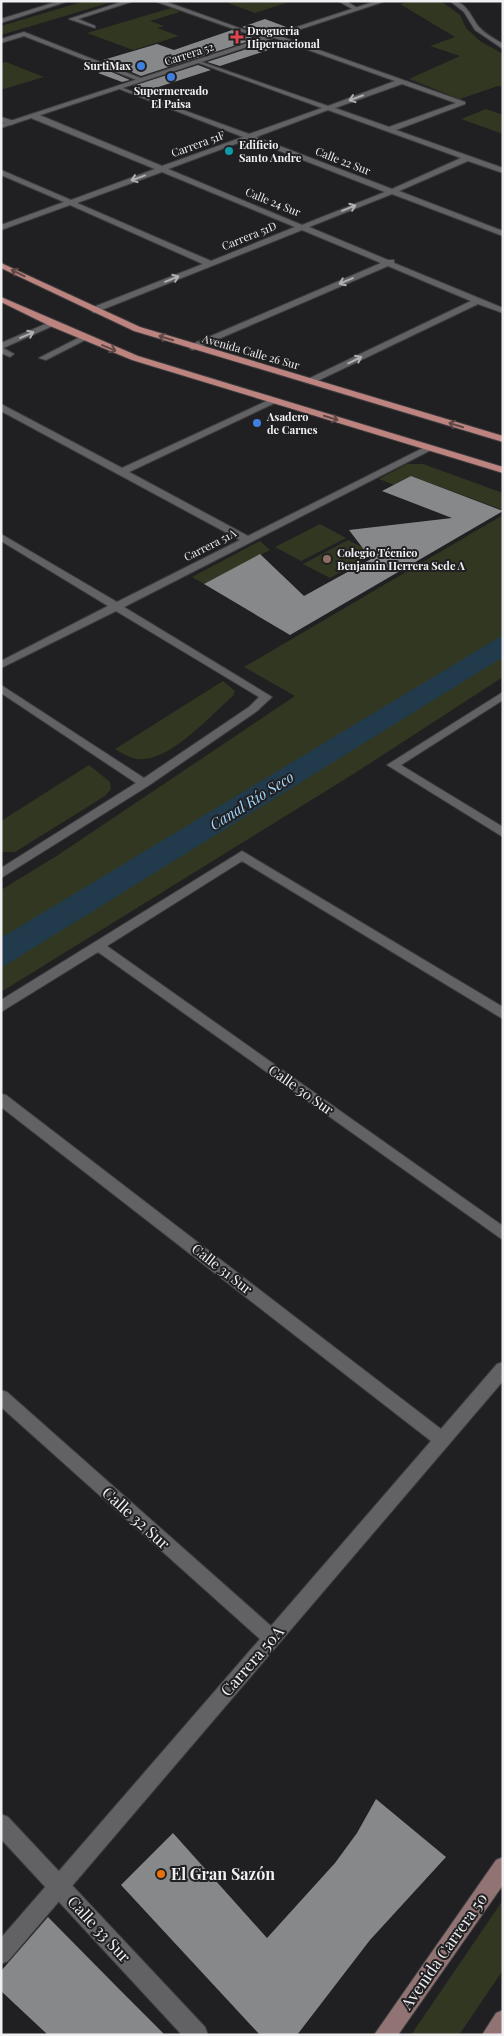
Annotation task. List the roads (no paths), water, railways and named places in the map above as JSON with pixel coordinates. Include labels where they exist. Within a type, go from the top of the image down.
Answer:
[{"type":"main road","name":"Avenida Calle 26 Sur","points":[[1,265],[137,329],[503,439]]},
{"type":"main road","points":[[1,299],[53,324],[135,358],[503,470]]},
{"type":"main road","name":"Avenida Carrera 50","points":[[385,2035],[503,1867]]},
{"type":"main road","points":[[493,2035],[503,2020]]},
{"type":"street","points":[[1,20],[66,1]]},
{"type":"street","points":[[72,19],[131,1]]},
{"type":"street","points":[[157,1],[402,81],[463,103],[389,130]]},
{"type":"street","points":[[342,1],[356,9]]},
{"type":"street","name":"Carrera 52","points":[[1,126],[383,1]]},
{"type":"street","points":[[454,1],[466,11],[477,29],[503,47]]},
{"type":"street","points":[[72,19],[93,27]]},
{"type":"street","points":[[1,41],[24,34],[141,80]]},
{"type":"street","points":[[198,61],[503,170]]},
{"type":"street","name":"Carrera 51F","points":[[1,228],[402,81]]},
{"type":"street","name":"Calle 22 Sur","points":[[119,87],[503,234]]},
{"type":"street","name":"Calle 24 Sur","points":[[34,116],[304,226],[503,310]]},
{"type":"street","points":[[1,119],[11,123]]},
{"type":"street","name":"Carrera 51D","points":[[94,310],[391,192],[468,158]]},
{"type":"street","points":[[1,172],[211,264]]},
{"type":"street","points":[[193,347],[391,262]]},
{"type":"street","points":[[311,381],[479,300]]},
{"type":"street","points":[[1,346],[53,324]]},
{"type":"street","points":[[43,358],[85,338]]},
{"type":"street","points":[[1,350],[10,354]]},
{"type":"street","points":[[121,472],[274,401]]},
{"type":"street","points":[[1,407],[248,540]]},
{"type":"street","name":"Carrera 51A","points":[[1,665],[430,448]]},
{"type":"street","points":[[1,537],[266,697],[254,710],[1,874]]},
{"type":"street","points":[[1,688],[144,783]]},
{"type":"street","points":[[503,695],[393,765],[503,833]]},
{"type":"street","points":[[1,1007],[242,855],[503,1014]]},
{"type":"street","name":"Calle 30 Sur","points":[[98,946],[503,1234]]},
{"type":"street","name":"Calle 31 Sur","points":[[1,1099],[442,1440]]},
{"type":"street","name":"Carrera 50A","points":[[1,1954],[503,1369]]},
{"type":"street","name":"Calle 32 Sur","points":[[1,1397],[272,1638]]},
{"type":"street","name":"Calle 33 Sur","points":[[1,1824],[197,2035]]},
{"type":"water","name":"Canal Río Seco","points":[[503,635],[503,657],[1,968],[1,938]]},
{"type":"place","name":"Drogueria Hipernacional","points":[[237,37]]},
{"type":"place","name":"SurtiMax","points":[[141,66]]},
{"type":"place","name":"Supermercado El Paisa","points":[[171,77]]},
{"type":"place","name":"Edificio Santo Andre","points":[[229,151]]},
{"type":"place","name":"Asadero de Carnes","points":[[257,423]]},
{"type":"place","name":"Colegio Técnico Benjamin Herrera Sede A","points":[[327,559]]},
{"type":"place","name":"El Gran Sazón","points":[[161,1874]]}]
